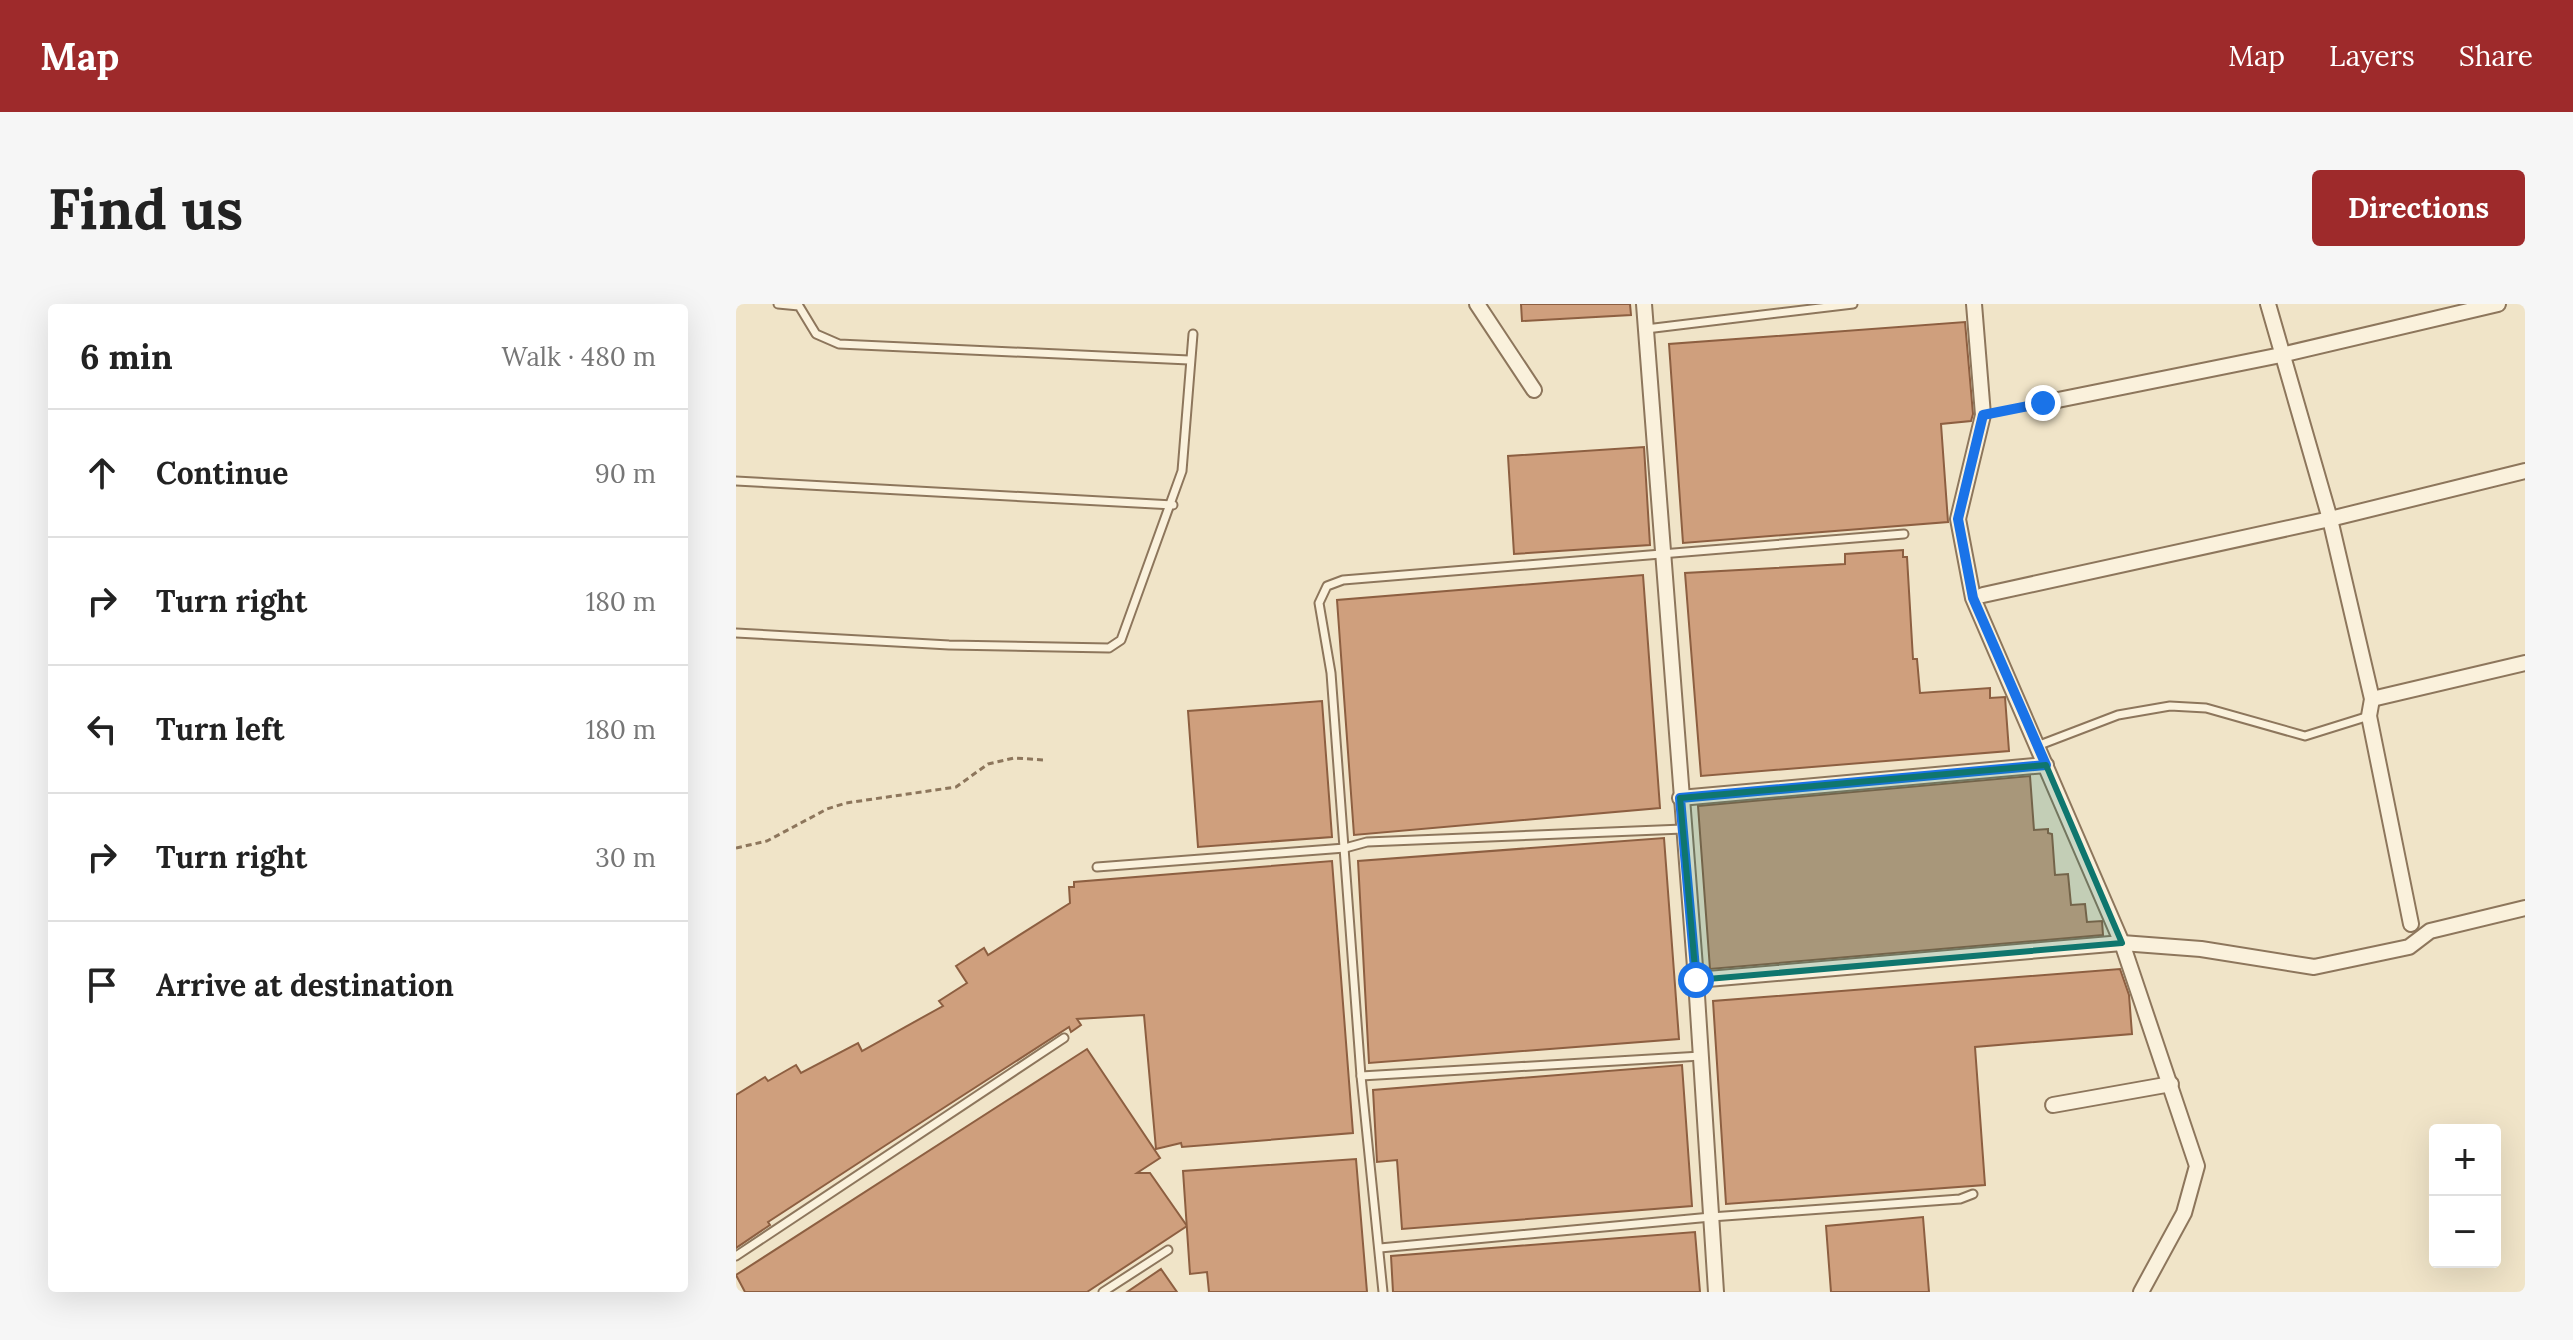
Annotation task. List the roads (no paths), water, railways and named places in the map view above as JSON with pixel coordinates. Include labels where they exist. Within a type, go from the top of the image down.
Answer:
[{"type":"street","points":[[1477,304],[1534,390]]},
{"type":"street","points":[[1644,304],[1696,980],[1716,1292]]},
{"type":"street","points":[[1974,304],[1983,415],[1958,519],[1973,598],[2122,943],[2197,1166],[2184,1213],[2141,1292]]},
{"type":"street","points":[[2268,304],[2330,519],[2372,699],[2369,716],[2411,924]]},
{"type":"street","points":[[2043,403],[2281,355],[2498,304]]},
{"type":"street","points":[[1983,595],[2330,519],[2525,471]]},
{"type":"street","points":[[2372,699],[2525,663]]},
{"type":"street","points":[[1680,798],[2046,765]]},
{"type":"street","points":[[1696,980],[2122,943],[2201,949],[2314,967],[2409,947],[2430,931],[2525,908]]},
{"type":"street","points":[[2053,1105],[2171,1084]]},
{"type":"lane","points":[[778,304],[799,306],[816,334],[839,344],[1189,360]]},
{"type":"lane","points":[[1646,329],[1853,304]]},
{"type":"lane","points":[[736,633],[963,646],[1109,648],[1121,640],[1173,505],[1182,471],[1193,334]]},
{"type":"lane","points":[[736,481],[1173,505]]},
{"type":"lane","points":[[1383,1292],[1361,1076],[1331,673],[1319,603],[1327,586],[1343,580],[1904,534]]},
{"type":"lane","points":[[2037,746],[2118,715],[2170,706],[2206,708],[2305,736],[2369,716]]},
{"type":"lane","points":[[1097,867],[1345,848],[1367,842],[1683,829]]},
{"type":"lane","points":[[736,1256],[1064,1038]]},
{"type":"lane","points":[[1361,1076],[1701,1056]]},
{"type":"lane","points":[[1380,1248],[1711,1217],[1960,1199],[1973,1194]]},
{"type":"lane","points":[[1103,1292],[1168,1250]]}]
